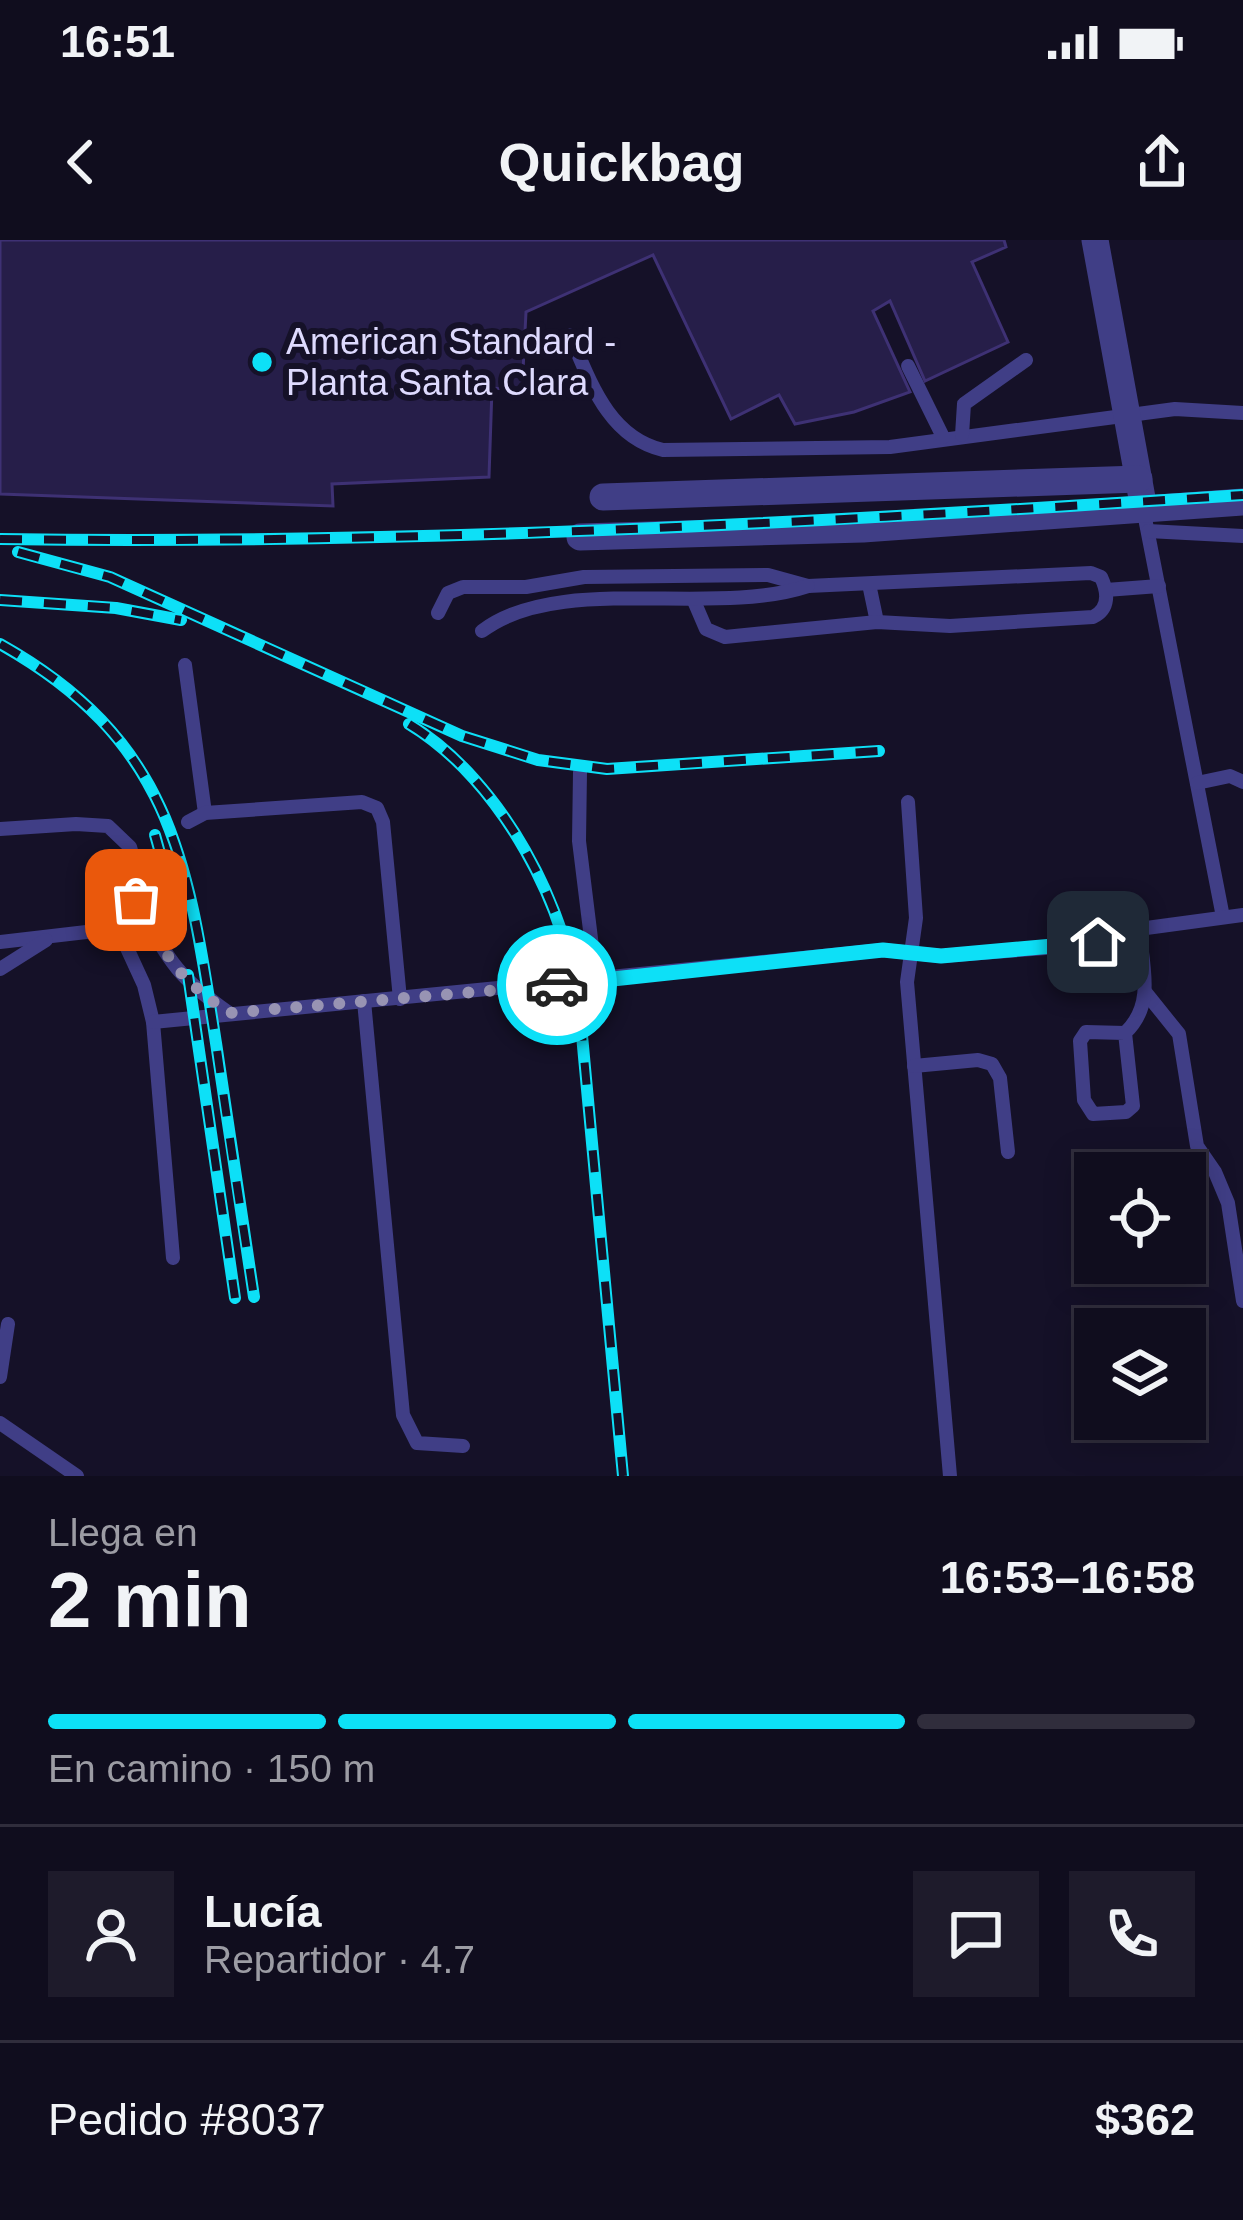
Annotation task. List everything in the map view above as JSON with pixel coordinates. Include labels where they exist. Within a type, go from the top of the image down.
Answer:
[{"type":"street","points":[[1095,240],[1145,520]]},
{"type":"street","points":[[603,496],[1139,479]]},
{"type":"street","points":[[580,537],[1145,520],[1243,502]]},
{"type":"lane","points":[[570,335],[598,400],[631,436],[663,450],[890,447],[1175,409],[1243,413]]},
{"type":"lane","points":[[962,435],[964,404],[1026,360]]},
{"type":"lane","points":[[908,366],[943,437]]},
{"type":"lane","points":[[1223,917],[1145,520],[1243,536]]},
{"type":"lane","points":[[482,631],[556,603],[762,597],[808,586],[1091,573],[1101,578],[1106,590],[1105,606],[1093,617],[950,626],[877,622],[725,637],[706,629],[694,601]]},
{"type":"lane","points":[[438,614],[448,592],[463,586],[546,584],[584,577],[768,575],[808,586]]},
{"type":"lane","points":[[546,584],[556,603]]},
{"type":"lane","points":[[869,584],[877,622]]},
{"type":"lane","points":[[1106,590],[1159,586]]},
{"type":"lane","points":[[185,665],[205,813]]},
{"type":"lane","points":[[580,772],[579,841],[596,979]]},
{"type":"lane","points":[[1197,783],[1230,776],[1243,782]]},
{"type":"lane","points":[[188,822],[205,813],[362,802],[377,808],[383,823],[400,999]]},
{"type":"lane","points":[[908,802],[916,918],[907,982],[950,1476]]},
{"type":"lane","points":[[0,830],[108,826],[120,834],[136,861],[140,886],[136,900],[115,922],[95,932],[0,942]]},
{"type":"lane","points":[[136,900],[172,966],[229,1013]]},
{"type":"lane","points":[[153,1022],[883,950],[941,956],[1085,945],[1139,929],[1243,914]]},
{"type":"lane","points":[[115,922],[144,985],[153,1022],[173,1258]]},
{"type":"lane","points":[[1125,1034],[1091,1032],[1081,1037],[1084,1100],[1094,1114],[1126,1112],[1132,1106],[1125,1034],[1138,1020],[1146,993],[1139,929]]},
{"type":"lane","points":[[0,969],[52,936]]},
{"type":"lane","points":[[1146,993],[1179,1034],[1197,1145],[1228,1203],[1243,1301]]},
{"type":"lane","points":[[364,1001],[404,1415],[417,1443],[464,1446]]},
{"type":"lane","points":[[914,1066],[978,1060],[992,1064],[1000,1078],[1008,1151]]},
{"type":"lane","points":[[0,1377],[8,1324]]},
{"type":"lane","points":[[0,1424],[76,1476]]},
{"type":"building","name":"American Standard - Planta Santa Clara","points":[[0,240],[1004,240],[1006,247],[972,262],[1008,342],[925,381],[890,301],[873,311],[910,392],[854,412],[795,424],[779,395],[731,419],[653,255],[526,312],[522,390],[492,388],[489,477],[332,484],[333,506],[0,494]]},
{"type":"railway","points":[[0,539],[467,535],[1243,495]]},
{"type":"railway","points":[[18,552],[110,577],[462,736],[538,760],[607,769],[879,751]]},
{"type":"railway","points":[[0,600],[116,608],[181,620]]},
{"type":"railway","points":[[0,644],[58,682],[103,722],[137,765],[162,812],[195,918],[254,1297]]},
{"type":"railway","points":[[409,724],[443,748],[501,813],[546,891],[562,932],[580,1014],[623,1476]]},
{"type":"railway","points":[[155,835],[181,928]]},
{"type":"railway","points":[[188,975],[235,1298]]},
{"type":"way so far","points":[[136,900],[172,966],[229,1013],[557,985]]},
{"type":"place","name":"American Standard - Planta Santa Clara","points":[[262,362]]},
{"type":"route","points":[[557,985],[883,950],[941,956],[1098,942]]}]
